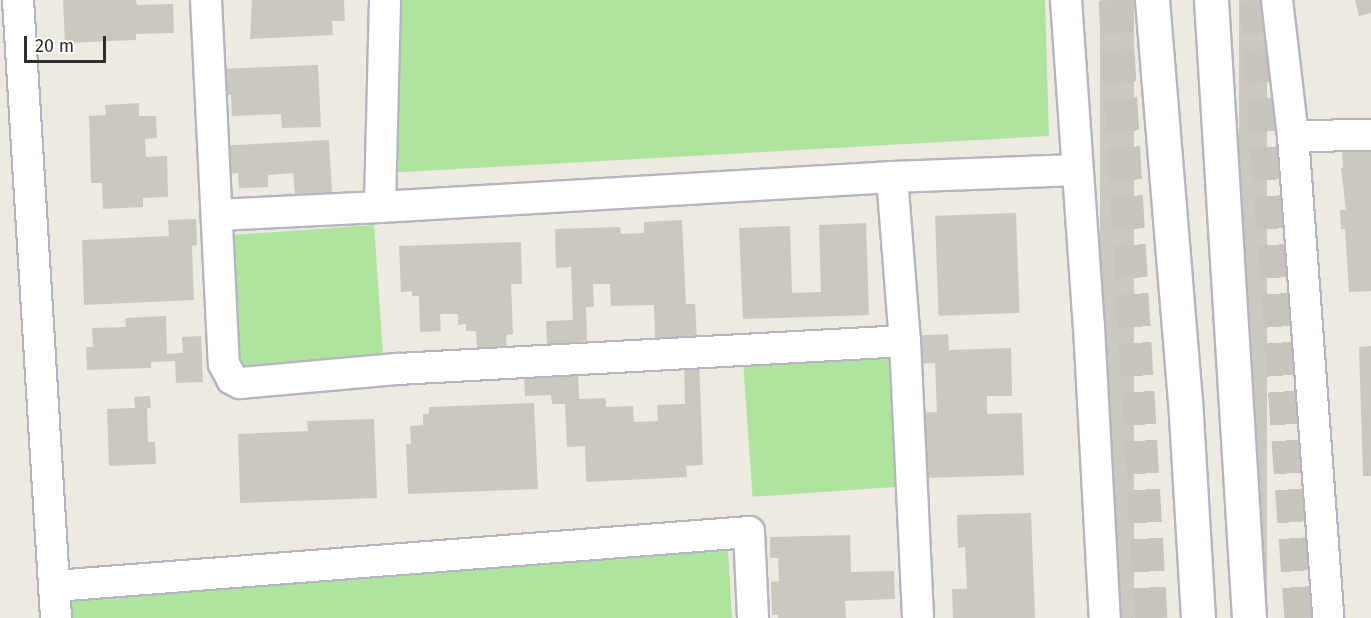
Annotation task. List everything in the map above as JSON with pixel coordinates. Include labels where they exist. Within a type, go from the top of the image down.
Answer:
[{"type":"main road","points":[[1152,0],[1185,399],[1198,618]]},
{"type":"main road","points":[[1211,0],[1249,618]]},
{"type":"street","points":[[18,0],[56,618]]},
{"type":"street","points":[[206,0],[225,364],[226,373],[240,383],[398,369],[905,341]]},
{"type":"street","points":[[380,207],[385,0]]},
{"type":"street","points":[[1066,0],[1089,327],[1105,618]]},
{"type":"street","points":[[1277,0],[1293,136],[1328,618]]},
{"type":"street","points":[[1293,136],[1371,135]]},
{"type":"street","points":[[217,215],[892,177],[1077,170]]},
{"type":"street","points":[[892,177],[905,341],[918,618]]},
{"type":"street","points":[[55,586],[749,532],[753,618]]},
{"type":"green space","points":[[398,0],[1045,0],[1049,136],[385,173]]},
{"type":"green space","points":[[374,225],[383,357],[237,367],[227,235]]},
{"type":"green space","points":[[889,355],[898,487],[753,497],[743,365]]},
{"type":"green space","points":[[728,551],[732,618],[67,618],[65,588]]},
{"type":"building","points":[[63,0],[136,0],[137,5],[173,4],[174,33],[136,34],[136,40],[65,43]]},
{"type":"building","points":[[252,0],[344,0],[345,21],[332,21],[333,35],[250,39]]},
{"type":"building","points":[[1100,0],[1134,0],[1134,618],[1100,618]]},
{"type":"building","points":[[1239,0],[1267,0],[1267,618],[1239,618]]},
{"type":"building","points":[[1355,0],[1371,0],[1371,13],[1359,16]]},
{"type":"building","points":[[318,65],[321,127],[282,128],[281,114],[232,116],[231,95],[217,95],[216,69]]},
{"type":"building","points":[[139,103],[139,116],[156,116],[157,138],[145,139],[146,157],[167,156],[168,197],[143,198],[143,207],[103,209],[102,183],[91,183],[89,116],[106,115],[105,105]]},
{"type":"building","points":[[329,140],[332,192],[295,194],[293,173],[268,175],[268,187],[239,188],[238,173],[218,174],[216,146]]},
{"type":"building","points":[[1371,150],[1371,291],[1349,292],[1345,229],[1341,229],[1340,210],[1346,210],[1341,168],[1343,168],[1342,151]]},
{"type":"building","points":[[1016,213],[1019,313],[939,316],[935,216]]},
{"type":"building","points":[[196,219],[197,245],[192,246],[194,300],[84,305],[82,240],[169,236],[168,220]]},
{"type":"building","points":[[682,220],[686,304],[695,304],[697,337],[655,338],[654,305],[611,306],[610,284],[593,284],[594,307],[586,307],[587,341],[547,346],[546,321],[573,320],[571,267],[556,268],[555,229],[620,227],[621,234],[644,233],[644,222]]},
{"type":"building","points":[[866,223],[869,315],[743,319],[739,228],[790,226],[792,293],[821,292],[819,225]]},
{"type":"building","points":[[521,242],[522,284],[511,284],[513,334],[506,335],[507,348],[477,349],[476,331],[466,331],[466,324],[458,325],[458,314],[440,314],[441,331],[420,332],[419,296],[412,296],[412,291],[401,292],[399,246]]},
{"type":"building","points":[[166,316],[167,354],[183,353],[182,337],[201,336],[203,382],[176,383],[175,361],[151,362],[151,368],[87,370],[86,347],[93,347],[92,328],[126,327],[125,318]]},
{"type":"building","points":[[948,334],[949,350],[1011,348],[1012,396],[987,396],[987,414],[1022,413],[1024,475],[922,478],[920,413],[937,412],[935,363],[910,364],[909,336]]},
{"type":"building","points":[[1371,346],[1371,476],[1363,476],[1359,347]]},
{"type":"building","points":[[699,359],[703,465],[686,466],[687,477],[586,482],[585,446],[567,447],[565,404],[552,404],[551,395],[525,396],[524,375],[578,364],[579,399],[606,398],[606,407],[633,406],[634,422],[658,421],[657,405],[685,404],[684,360]]},
{"type":"building","points":[[150,396],[151,408],[147,408],[148,442],[155,442],[156,464],[109,466],[107,409],[135,408],[134,397]]},
{"type":"building","points":[[534,403],[538,489],[408,494],[406,444],[411,444],[410,426],[423,425],[423,414],[429,414],[429,407]]},
{"type":"building","points":[[374,419],[377,498],[240,503],[238,434],[308,431],[307,421]]},
{"type":"building","points":[[1031,513],[1035,618],[953,618],[952,589],[967,589],[965,547],[958,548],[957,515]]},
{"type":"building","points":[[850,535],[851,572],[894,571],[895,599],[845,601],[846,618],[778,618],[778,615],[772,615],[771,582],[779,581],[778,558],[770,558],[770,537]]},
{"type":"tunnel","points":[[1115,0],[1151,618]]},
{"type":"tunnel","points":[[1256,0],[1301,618]]}]
